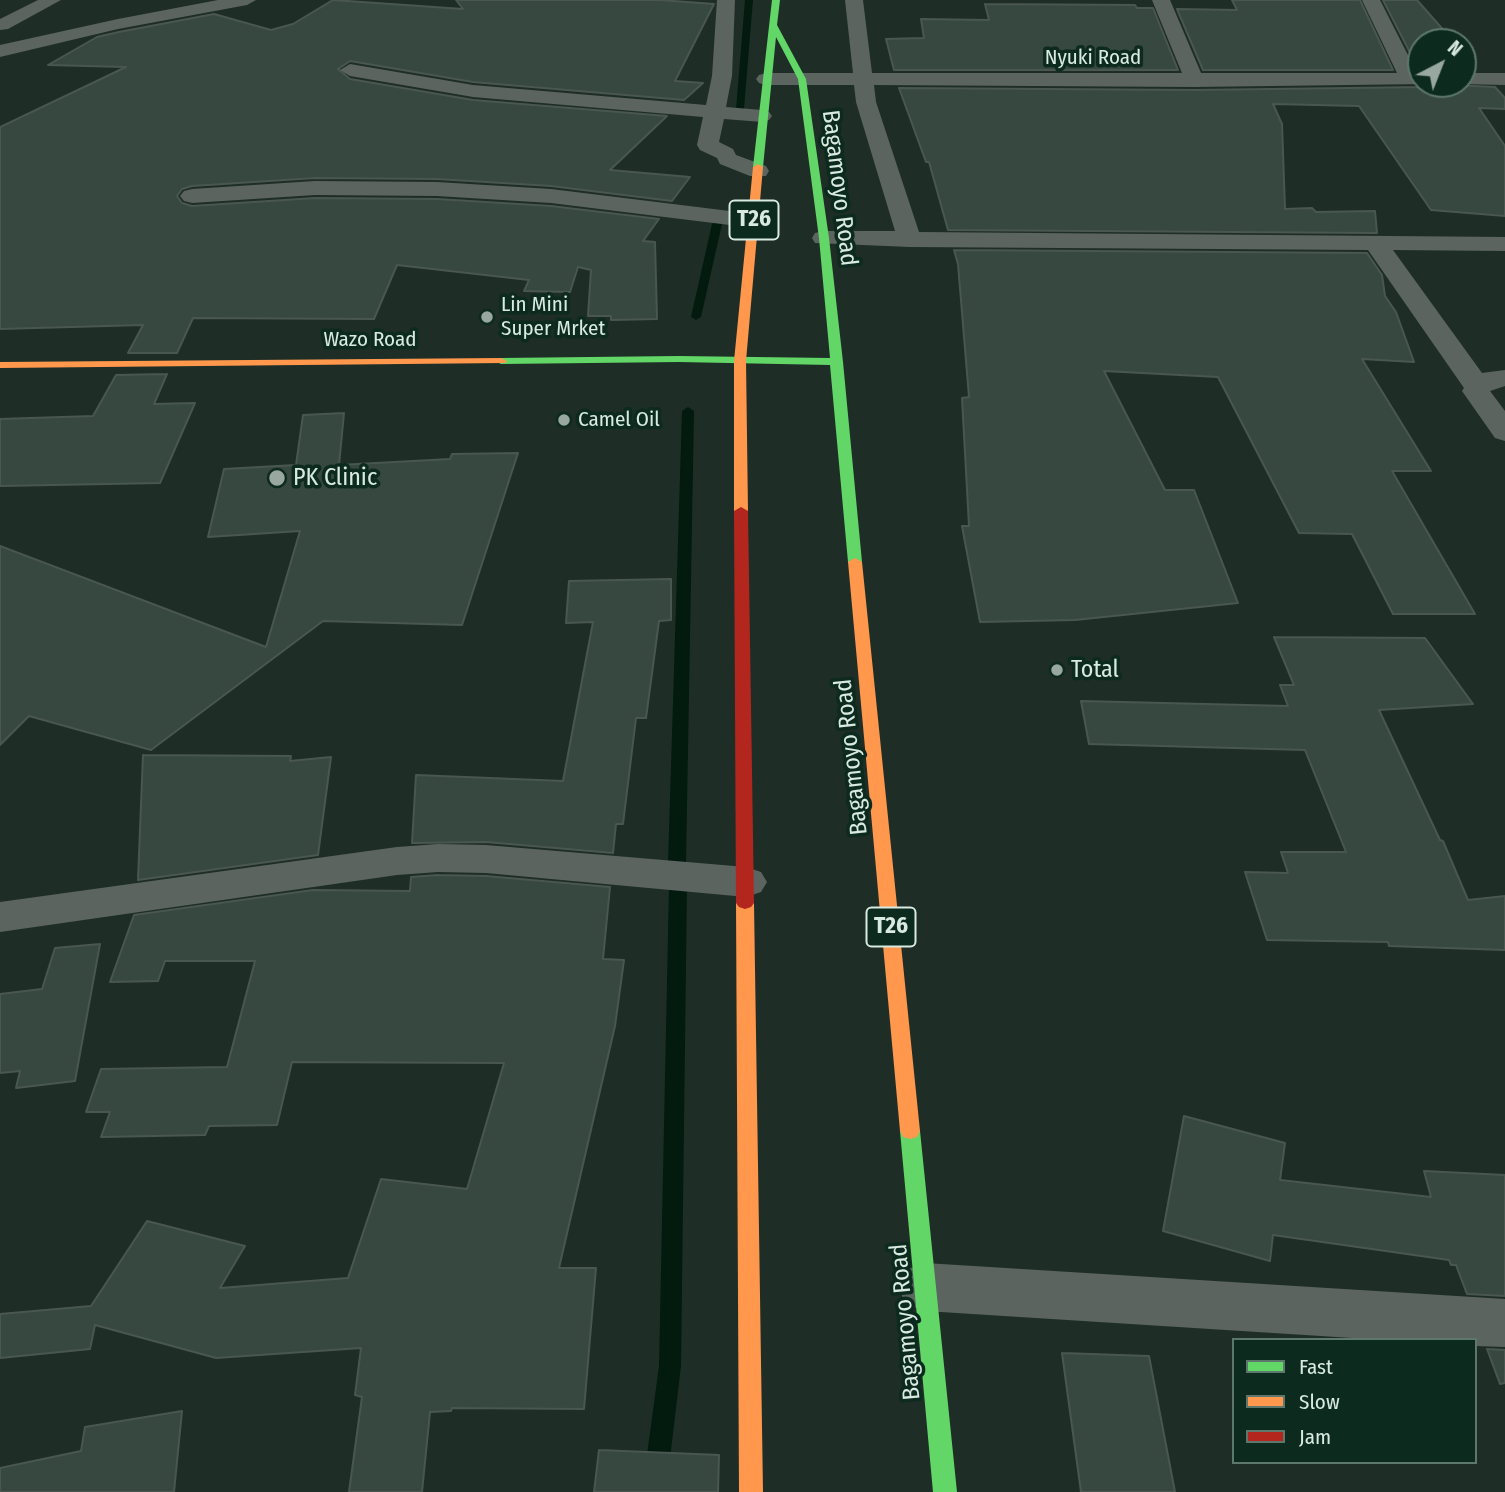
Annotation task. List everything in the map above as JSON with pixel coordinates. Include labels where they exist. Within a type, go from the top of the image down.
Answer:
[{"type":"main road","name":"T26","points":[[751,1492],[740,361],[762,116],[776,0]]},
{"type":"main road","name":"Bagamoyo Road","points":[[774,26],[802,79],[824,238],[945,1492]]},
{"type":"main road","name":"Wazo Road","points":[[0,365],[679,359],[837,362]]},
{"type":"street","points":[[1,25],[52,0]]},
{"type":"street","points":[[0,51],[40,40],[247,0]]},
{"type":"street","points":[[726,0],[722,76],[708,145],[725,154],[728,159],[758,171]]},
{"type":"street","points":[[854,0],[866,102],[910,240]]},
{"type":"street","points":[[1161,0],[1195,80]]},
{"type":"street","points":[[1371,0],[1407,65]]},
{"type":"street","points":[[1,25],[40,40]]},
{"type":"street","points":[[350,70],[472,91],[762,116]]},
{"type":"street","name":"Nyuki Road","points":[[766,79],[1407,79]]},
{"type":"street","points":[[1477,79],[1505,79]]},
{"type":"street","points":[[192,196],[315,188],[437,189],[551,196],[754,221]]},
{"type":"street","points":[[824,238],[1505,244]]},
{"type":"street","points":[[1376,244],[1477,386],[1480,397],[1505,432]]},
{"type":"street","points":[[1477,386],[1490,379],[1505,378]]},
{"type":"street","points":[[0,918],[397,861],[438,858],[486,859],[746,882]]},
{"type":"street","points":[[925,1287],[1505,1323]]},
{"type":"building","points":[[333,0],[463,9],[456,0],[660,0],[714,4],[675,81],[703,83],[684,100],[473,82],[350,61],[338,69],[350,79],[473,100],[667,116],[610,170],[690,177],[672,201],[551,186],[437,179],[315,178],[192,186],[182,189],[177,196],[182,203],[192,206],[315,198],[437,199],[551,206],[659,219],[643,241],[655,242],[657,319],[611,320],[611,316],[588,316],[591,270],[578,267],[570,292],[524,291],[529,280],[397,265],[374,319],[193,318],[177,353],[128,353],[143,325],[0,329],[0,127],[126,67],[48,65],[97,37],[214,14],[271,30],[293,24]]},
{"type":"building","points":[[1232,0],[1360,0],[1393,70],[1203,70],[1177,9],[1237,10]]},
{"type":"building","points":[[1383,0],[1417,0],[1442,28],[1407,28],[1407,47]]},
{"type":"building","points":[[985,4],[1135,5],[1137,8],[1153,8],[1178,70],[894,70],[886,39],[924,38],[921,19],[989,20]]},
{"type":"building","points":[[1477,86],[1495,87],[1505,98],[1505,109],[1479,108],[1505,146],[1505,216],[1431,210],[1359,106],[1273,104],[1282,124],[1285,209],[1312,208],[1316,212],[1375,211],[1377,233],[948,230],[929,162],[926,162],[899,88],[1195,90],[1407,87],[1407,98],[1477,98]]},
{"type":"building","points":[[954,250],[1367,253],[1382,275],[1385,296],[1396,312],[1414,362],[1362,359],[1431,471],[1392,471],[1475,614],[1393,614],[1352,534],[1299,533],[1218,377],[1104,371],[1165,490],[1194,490],[1238,603],[1075,620],[980,622],[962,526],[969,526],[962,398],[969,397],[958,264]]},
{"type":"building","points":[[167,374],[154,404],[195,403],[160,483],[0,486],[0,419],[93,416],[116,375]]},
{"type":"building","points":[[344,413],[339,465],[450,459],[452,454],[518,453],[462,625],[323,621],[151,750],[29,716],[0,745],[0,546],[266,647],[300,531],[208,537],[224,469],[296,465],[303,415]]},
{"type":"building","points":[[671,579],[671,620],[659,621],[646,718],[636,718],[623,824],[616,824],[613,853],[486,842],[412,843],[416,775],[563,781],[593,622],[566,623],[569,581]]},
{"type":"building","points":[[1274,637],[1425,638],[1473,704],[1379,710],[1440,840],[1443,841],[1468,900],[1505,896],[1505,950],[1389,946],[1388,942],[1267,940],[1245,872],[1288,873],[1281,852],[1346,852],[1305,750],[1089,744],[1081,701],[1288,706],[1280,685],[1294,685]]},
{"type":"building","points":[[143,755],[291,756],[290,761],[331,757],[318,855],[138,880]]},
{"type":"building","points":[[486,876],[610,887],[603,959],[624,960],[615,1026],[559,1268],[596,1268],[584,1409],[452,1408],[451,1411],[430,1412],[422,1492],[349,1492],[362,1397],[355,1395],[361,1348],[216,1358],[95,1325],[90,1349],[0,1358],[0,1314],[91,1306],[147,1221],[245,1246],[220,1288],[348,1278],[381,1179],[467,1189],[504,1063],[292,1062],[277,1125],[209,1126],[205,1135],[101,1137],[110,1112],[86,1112],[101,1069],[227,1067],[255,961],[165,961],[158,981],[110,982],[134,915],[313,890],[410,891],[411,877]]},
{"type":"building","points":[[100,944],[75,1081],[16,1088],[20,1071],[0,1073],[0,994],[42,989],[55,948]]},
{"type":"building","points":[[1184,1116],[1285,1143],[1280,1180],[1431,1197],[1424,1171],[1505,1175],[1505,1296],[1467,1294],[1456,1265],[1451,1265],[1449,1260],[1273,1235],[1270,1261],[1163,1231]]},
{"type":"building","points":[[1487,1349],[1505,1350],[1505,1383],[1500,1384]]},
{"type":"building","points":[[1062,1353],[1149,1356],[1175,1492],[1081,1492]]},
{"type":"building","points":[[182,1411],[174,1492],[0,1492],[0,1468],[81,1451],[85,1427]]},
{"type":"building","points":[[599,1450],[719,1455],[718,1492],[594,1492]]},
{"type":"waterway","points":[[740,109],[749,0]]},
{"type":"waterway","points":[[696,317],[717,224]]},
{"type":"waterway","points":[[677,863],[688,411]]},
{"type":"waterway","points":[[654,1492],[670,1366],[678,885]]},
{"type":"traffic: fast","points":[[758,167],[776,0]]},
{"type":"traffic: fast","points":[[774,26],[802,79],[824,238],[855,562]]},
{"type":"traffic: fast","points":[[501,361],[679,359],[837,362]]},
{"type":"traffic: fast","points":[[910,1131],[945,1492]]},
{"type":"traffic: slow","points":[[741,511],[740,361],[758,167]]},
{"type":"traffic: slow","points":[[0,365],[501,361]]},
{"type":"traffic: slow","points":[[855,562],[910,1131]]},
{"type":"traffic: slow","points":[[745,903],[751,1492]]},
{"type":"traffic: jam","points":[[741,511],[745,903]]},
{"type":"place","name":"Lin Mini Super Mrket","points":[[487,317]]},
{"type":"place","name":"Camel Oil","points":[[564,420]]},
{"type":"place","name":"PK Clinic","points":[[277,478]]},
{"type":"place","name":"Total","points":[[1057,670]]}]
